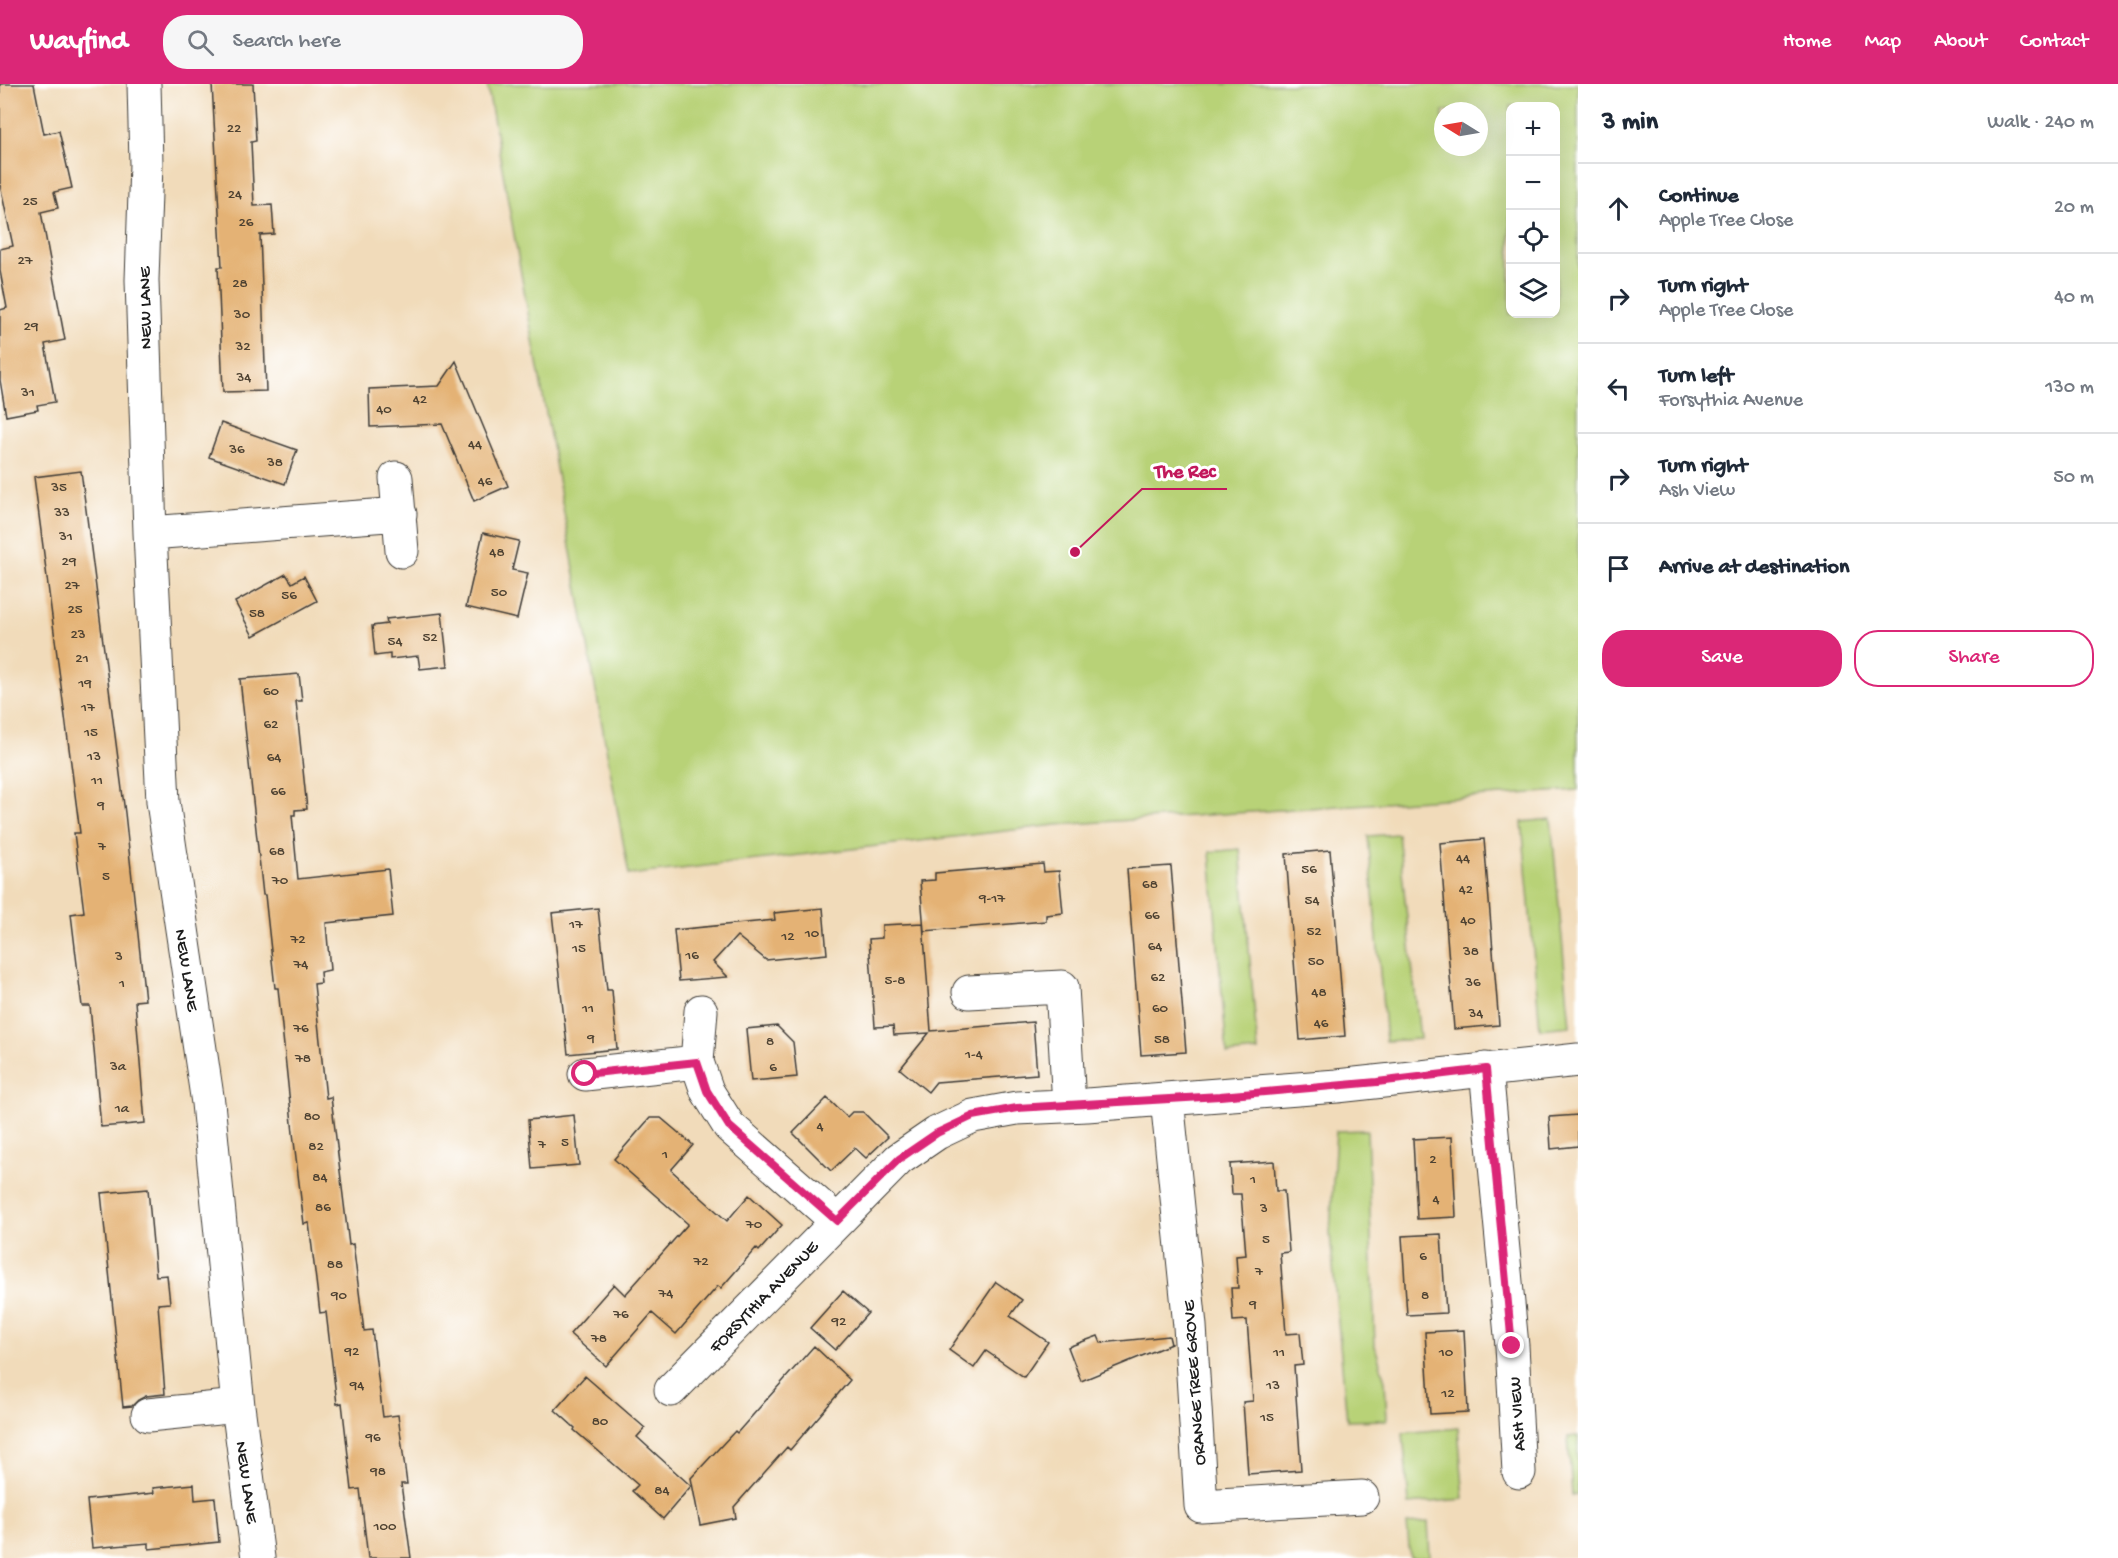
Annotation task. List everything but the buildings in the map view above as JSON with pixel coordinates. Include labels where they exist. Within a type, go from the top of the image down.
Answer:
[{"type":"street","name":"NEW LANE","points":[[144,84],[146,164],[142,280],[150,533],[163,802],[208,1103],[238,1406],[258,1558]]},
{"type":"street","points":[[396,478],[402,551]]},
{"type":"street","points":[[150,533],[399,514]]},
{"type":"street","points":[[969,992],[1062,987],[1069,1105]]},
{"type":"street","points":[[701,1011],[697,1062],[707,1091],[729,1126],[837,1221]]},
{"type":"street","name":"FORSYTHIA AVENUE","points":[[671,1390],[899,1159],[937,1133],[973,1116],[1017,1108],[1167,1099],[1377,1082],[1578,1060]]},
{"type":"street","points":[[585,1074],[697,1062]]},
{"type":"street","name":"ASH VIEW","points":[[1486,1069],[1512,1346],[1520,1472]]},
{"type":"street","name":"ORANGE TREE GROVE","points":[[1167,1099],[1190,1326],[1201,1506],[1362,1497]]},
{"type":"street","points":[[148,1415],[238,1406]]},
{"type":"green space","points":[[487,84],[1578,84],[1578,790],[1056,825],[629,875]]},
{"type":"green space","points":[[1551,819],[1570,1026],[1540,1029],[1522,822]]},
{"type":"green space","points":[[1398,834],[1420,1039],[1386,1041],[1368,836]]},
{"type":"green space","points":[[1240,849],[1258,1051],[1227,1054],[1210,852]]},
{"type":"green space","points":[[1367,1130],[1375,1346],[1385,1381],[1387,1420],[1347,1421],[1330,1233],[1336,1131]]},
{"type":"green space","points":[[1458,1428],[1464,1499],[1409,1504],[1403,1433]]},
{"type":"green space","points":[[1578,1436],[1578,1494],[1572,1495],[1568,1437]]},
{"type":"green space","points":[[1428,1522],[1430,1558],[1410,1558],[1407,1524]]},
{"type":"place","name":"The Rec","points":[[1075,552]]},
{"type":"route","points":[[585,1074],[697,1062],[707,1091],[729,1126],[837,1221],[899,1159],[937,1133],[973,1116],[1017,1108],[1220,1096],[1377,1082],[1486,1069],[1512,1346]]}]
